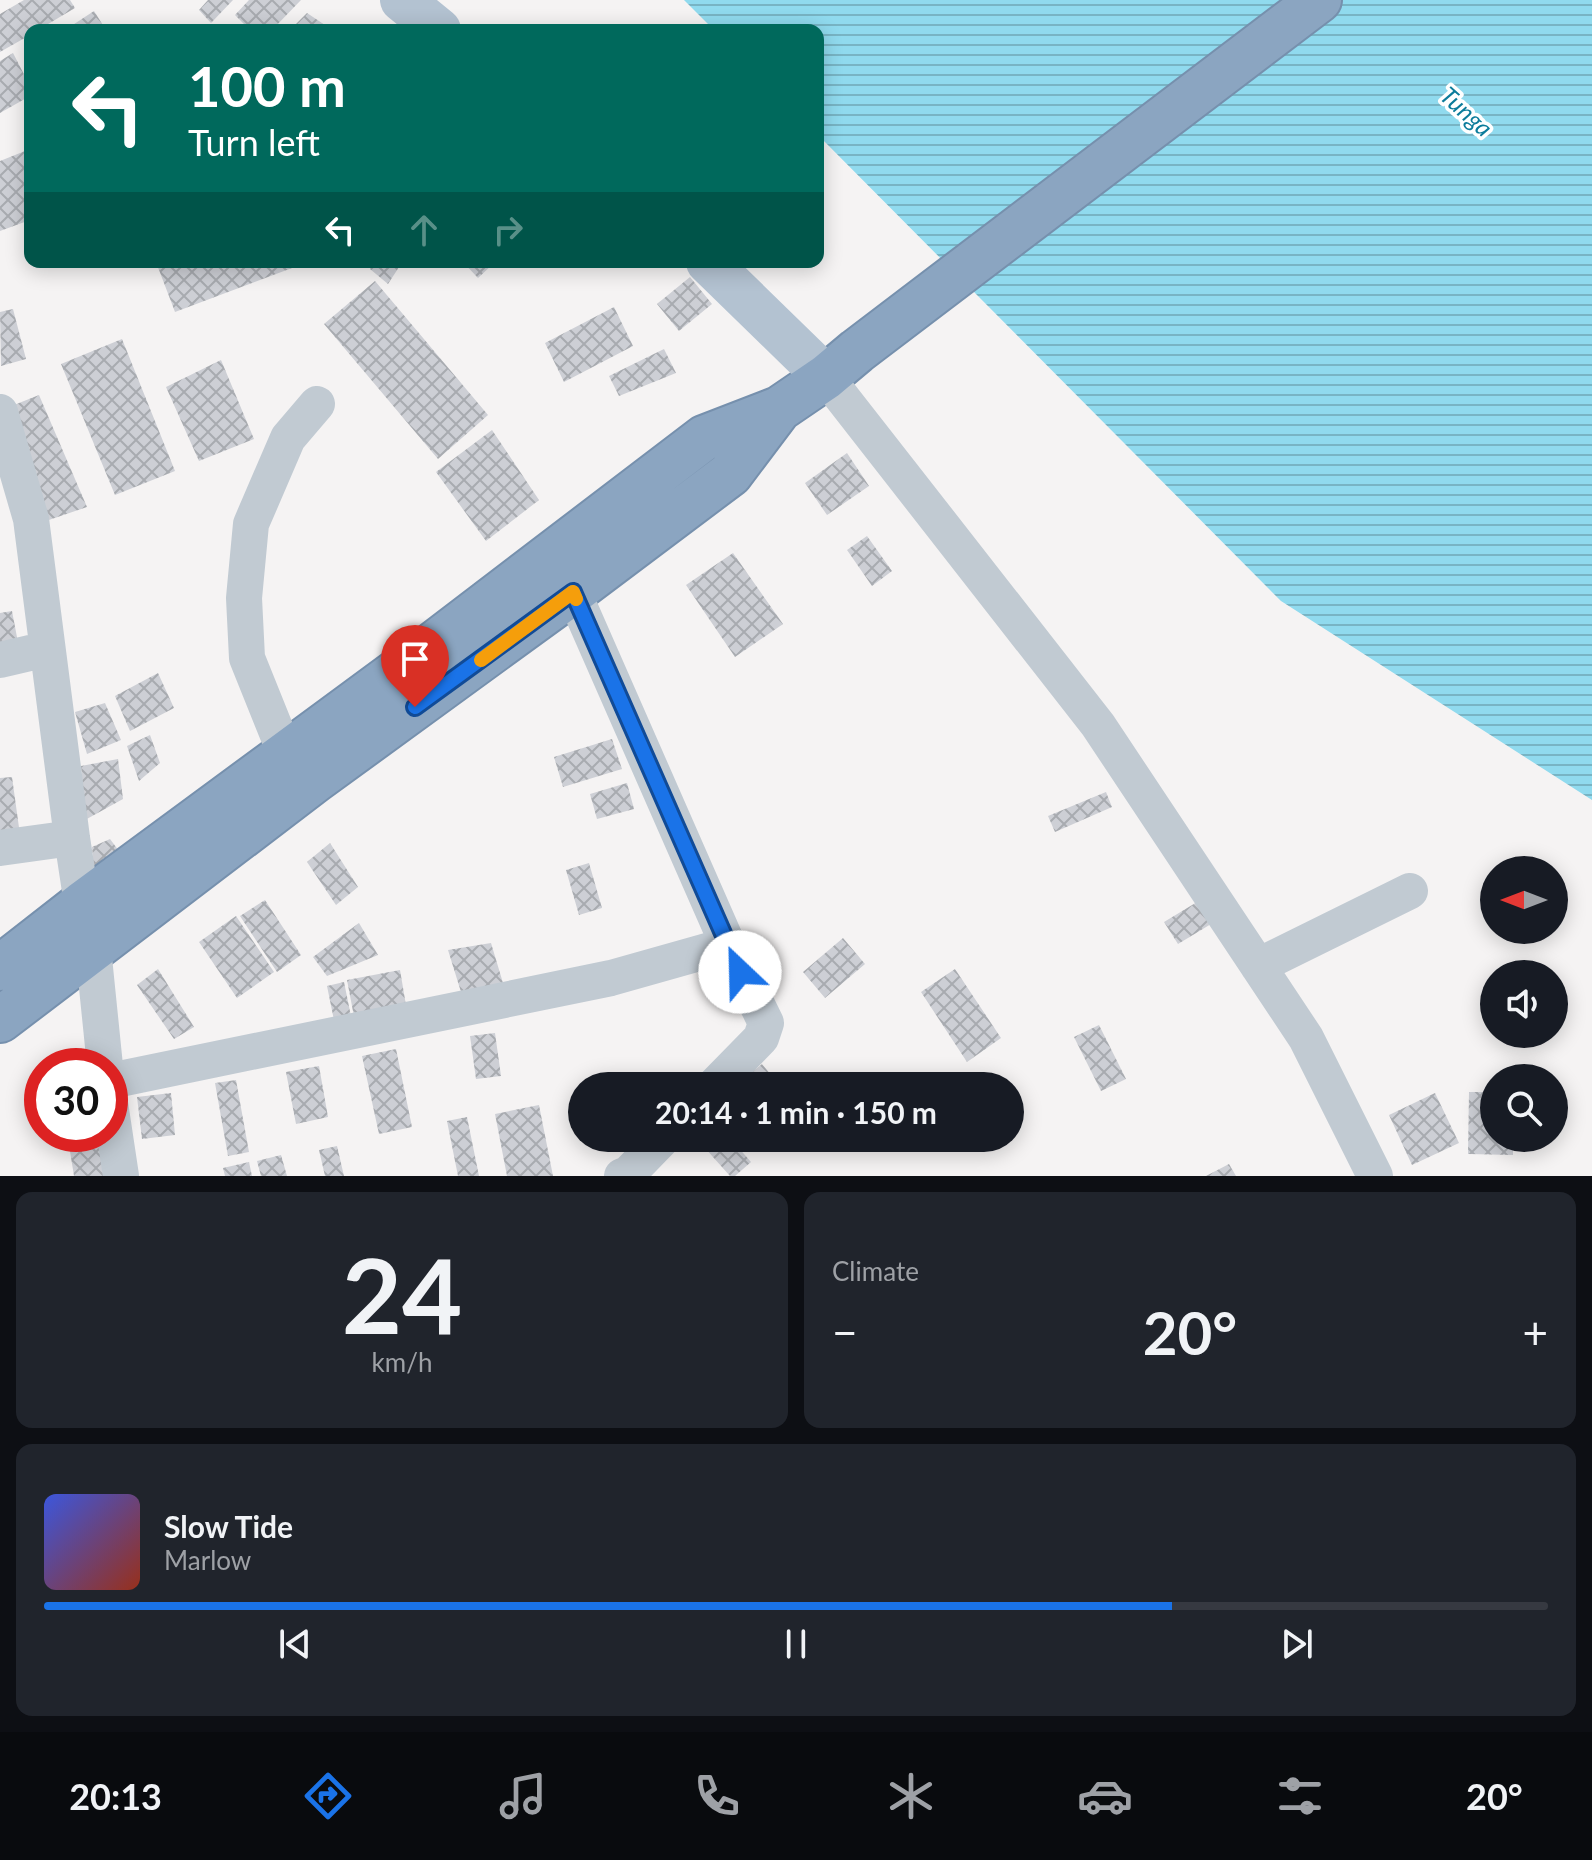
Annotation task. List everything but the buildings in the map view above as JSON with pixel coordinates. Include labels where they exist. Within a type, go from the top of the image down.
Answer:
[{"type":"highway","points":[[0,968],[704,438],[779,409],[1319,0]]},
{"type":"highway","points":[[0,1020],[315,780],[730,474],[779,409]]},
{"type":"main road","points":[[402,0],[432,24]]},
{"type":"main road","points":[[716,268],[841,364]]},
{"type":"street","points":[[841,364],[1098,725],[1306,1038],[1375,1176]]},
{"type":"street","points":[[286,755],[247,658],[244,598],[251,524],[288,438],[317,404]]},
{"type":"street","points":[[0,412],[6,454],[31,519],[72,838],[82,904],[93,948],[103,1048]]},
{"type":"street","points":[[573,592],[728,945],[766,1023],[761,1038],[728,1072]]},
{"type":"street","points":[[0,660],[47,649]]},
{"type":"street","points":[[0,848],[72,838]]},
{"type":"street","points":[[1258,966],[1410,891]]},
{"type":"street","points":[[128,1077],[611,978],[728,945]]},
{"type":"street","points":[[117,1152],[121,1176]]},
{"type":"street","points":[[622,1176],[628,1174],[649,1152]]},
{"type":"water","name":"Tunga","points":[[684,0],[1592,0],[1592,800],[1281,601],[824,141],[824,24],[708,24]]},
{"type":"slow traffic","points":[[481,660],[573,592],[576,599]]},
{"type":"route","points":[[415,707],[573,592],[740,972]]}]
